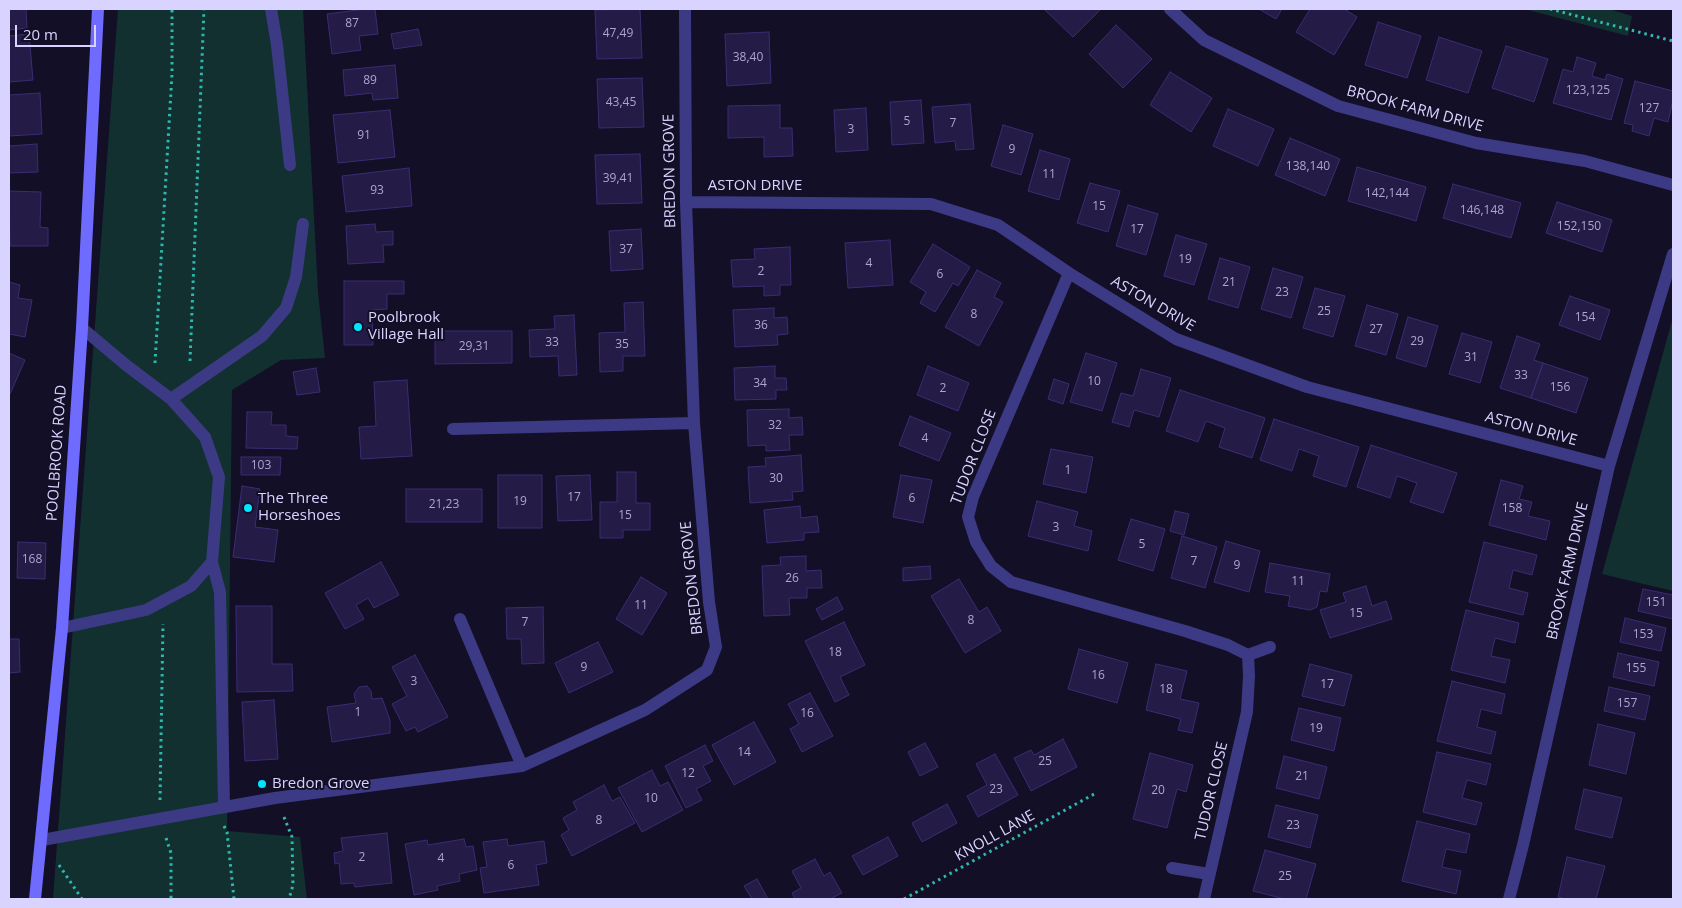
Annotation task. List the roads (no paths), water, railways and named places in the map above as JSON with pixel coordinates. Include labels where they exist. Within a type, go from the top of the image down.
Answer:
[{"type":"main road","name":"POOLBROOK ROAD","points":[[35,899],[62,628],[82,328],[98,9]]},
{"type":"street","points":[[271,9],[277,45],[290,165]]},
{"type":"street","name":"BREDON GROVE","points":[[42,840],[275,798],[522,766],[645,710],[706,670],[716,646],[709,602],[694,423],[686,202],[685,9]]},
{"type":"street","name":"BROOK FARM DRIVE","points":[[1170,9],[1204,40],[1338,106],[1476,143],[1585,161],[1673,185]]},
{"type":"street","name":"ASTON DRIVE","points":[[686,202],[931,204],[998,225],[1069,273],[1176,339],[1308,387],[1609,466]]},
{"type":"street","points":[[171,399],[262,336],[286,308],[296,277],[304,224]]},
{"type":"street","name":"BROOK FARM DRIVE","points":[[1509,899],[1609,466],[1673,254]]},
{"type":"street","name":"TUDOR CLOSE","points":[[1069,273],[973,497],[968,517],[976,542],[991,566],[1011,582],[1185,631],[1228,645],[1248,655],[1247,712],[1204,899]]},
{"type":"street","points":[[82,328],[171,399],[205,437],[219,477],[212,562],[220,592],[218,808]]},
{"type":"street","points":[[453,429],[694,423]]},
{"type":"street","points":[[62,628],[146,610],[191,586],[212,562]]},
{"type":"street","points":[[460,618],[522,766]]},
{"type":"street","points":[[1248,655],[1270,647]]},
{"type":"street","points":[[1172,868],[1209,874]]},
{"type":"place","name":"Poolbrook Village Hall","points":[[358,327]]},
{"type":"place","name":"The Three Horseshoes","points":[[248,508]]},
{"type":"place","name":"Bredon Grove","points":[[262,784]]}]
